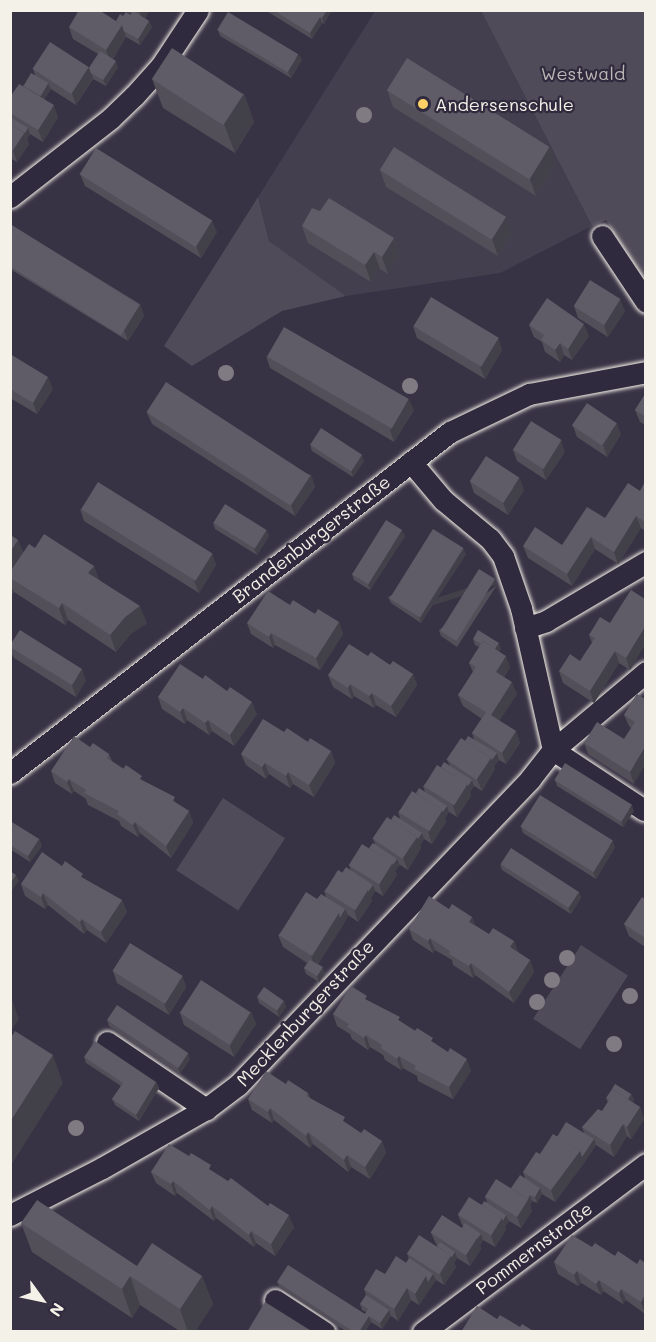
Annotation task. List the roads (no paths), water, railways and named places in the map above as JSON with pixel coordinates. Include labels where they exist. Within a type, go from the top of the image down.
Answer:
[{"type":"street","points":[[10,197],[111,118],[134,96],[161,66],[198,10]]},
{"type":"street","points":[[602,236],[645,302]]},
{"type":"street","name":"Brandenburgerstraße","points":[[10,773],[450,432],[529,394],[645,372]]},
{"type":"street","points":[[411,462],[443,500],[490,539],[503,556],[513,579],[553,750],[644,810]]},
{"type":"street","points":[[525,628],[546,621],[645,562]]},
{"type":"street","name":"Mecklenburgerstraße","points":[[10,1215],[102,1168],[206,1109],[238,1085],[530,779],[553,750],[645,672]]},
{"type":"street","points":[[106,1042],[206,1109]]},
{"type":"street","name":"Pommernstraße","points":[[423,1332],[645,1164]]},
{"type":"street","points":[[275,1300],[324,1332]]},
{"type":"place","name":"Andersenschule","points":[[423,104]]},
{"type":"park label","name":"Westwald","points":[[583,73]]}]
